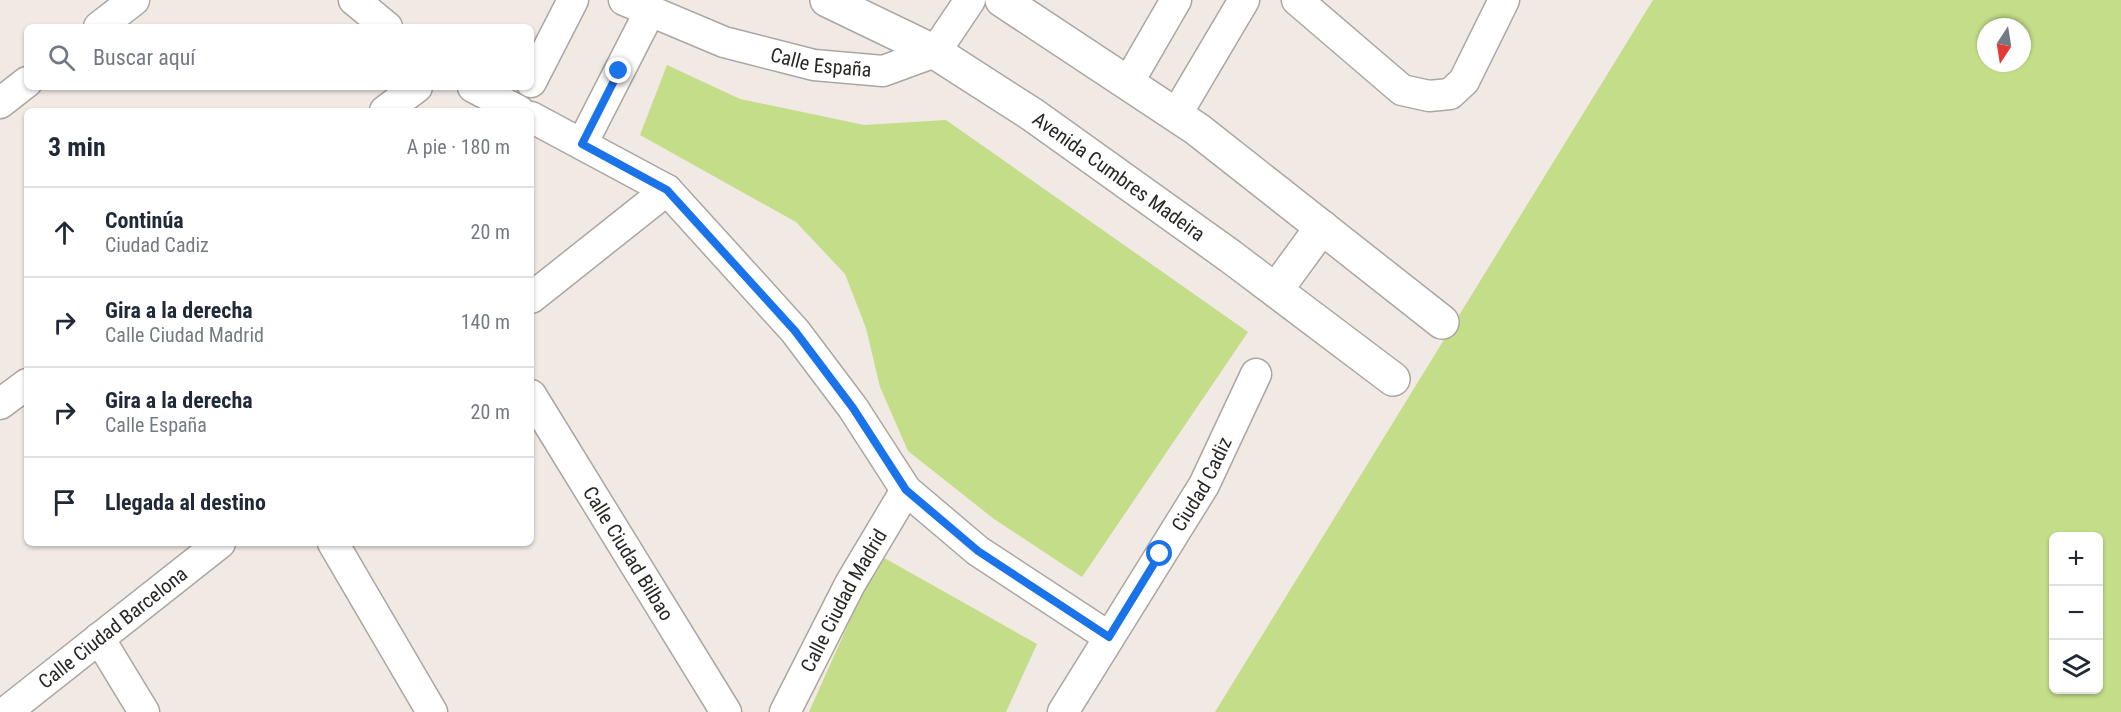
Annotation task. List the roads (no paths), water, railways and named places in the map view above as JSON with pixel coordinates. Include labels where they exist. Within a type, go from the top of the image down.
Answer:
[{"type":"street","points":[[103,24],[134,0]]},
{"type":"street","points":[[354,0],[383,24]]},
{"type":"street","points":[[534,76],[573,0]]},
{"type":"street","name":"Avenida Cumbres Madeira","points":[[827,0],[935,52],[1033,115],[1276,290],[1393,379]]},
{"type":"street","points":[[935,52],[970,0]]},
{"type":"street","points":[[1002,0],[1176,115],[1442,322]]},
{"type":"street","points":[[1128,83],[1176,0]]},
{"type":"street","points":[[1176,115],[1244,0]]},
{"type":"street","points":[[1297,0],[1402,90],[1429,96],[1450,94],[1456,91],[1464,81],[1503,0]]},
{"type":"street","name":"Calle España","points":[[582,144],[637,6],[724,42],[814,65],[883,71],[935,52]]},
{"type":"street","points":[[0,103],[24,84]]},
{"type":"street","points":[[389,108],[413,90]]},
{"type":"street","points":[[481,90],[524,106]]},
{"type":"street","points":[[534,113],[582,144],[667,190],[795,331],[853,408],[906,490],[978,551],[1109,637]]},
{"type":"street","points":[[534,296],[667,190]]},
{"type":"street","points":[[1276,290],[1322,227]]},
{"type":"street","name":"Ciudad Cadiz","points":[[1063,712],[1204,485],[1256,374]]},
{"type":"street","points":[[0,404],[24,386]]},
{"type":"street","name":"Calle Ciudad Bilbao","points":[[534,400],[726,712]]},
{"type":"street","name":"Calle Ciudad Madrid","points":[[785,712],[850,584],[906,490]]},
{"type":"street","name":"Calle Ciudad Barcelona","points":[[6,712],[216,546]]},
{"type":"street","points":[[335,546],[432,712]]},
{"type":"street","points":[[99,638],[144,712]]}]
